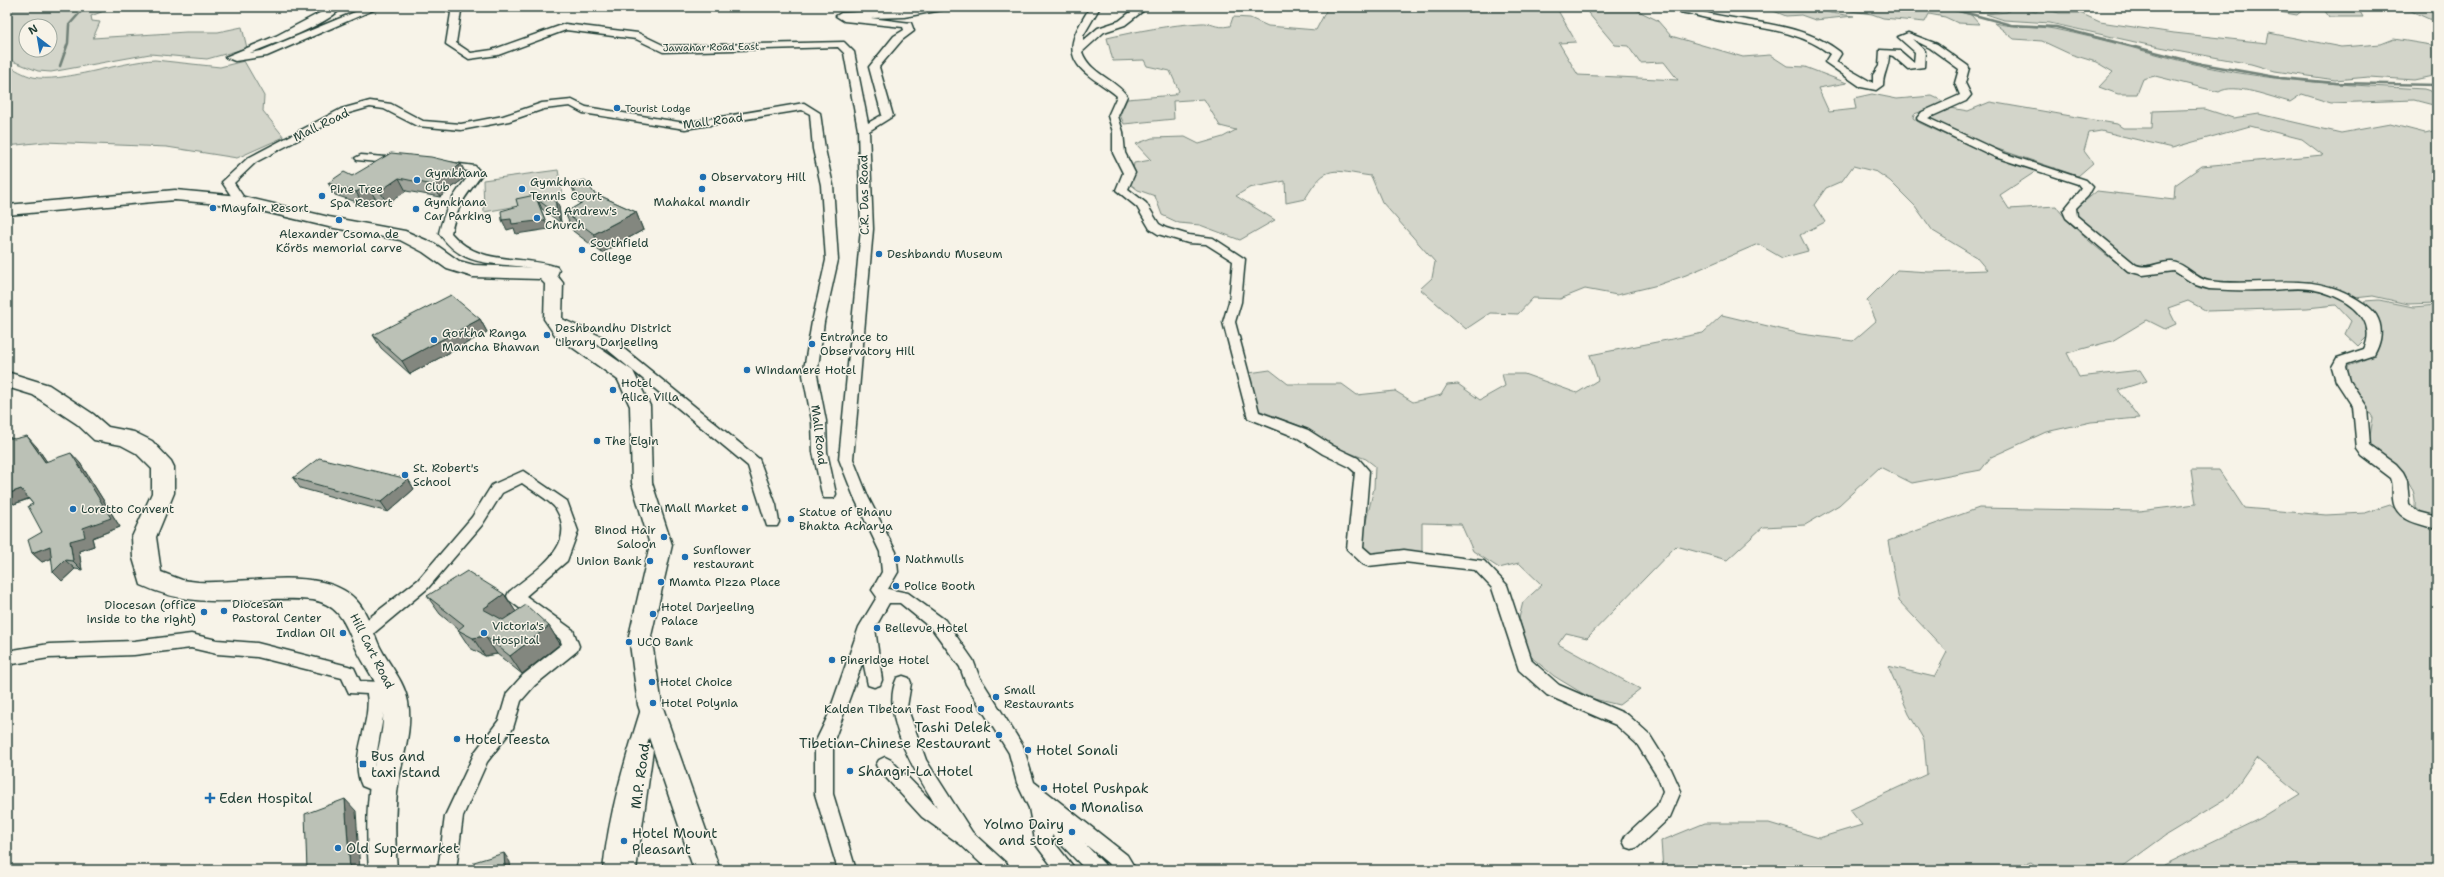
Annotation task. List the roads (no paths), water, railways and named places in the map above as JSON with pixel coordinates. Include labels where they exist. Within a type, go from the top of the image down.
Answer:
[{"type":"highway","name":"Hill Cart Road","points":[[7,379],[41,390],[85,419],[102,434],[126,438],[144,447],[163,467],[163,493],[144,537],[145,558],[150,578],[165,587],[199,593],[308,588],[332,595],[349,607],[368,649],[389,682],[395,702],[396,728],[384,787],[381,831],[383,870]]},
{"type":"main road","points":[[7,210],[175,195],[240,201],[329,222],[405,236],[429,248],[453,264],[473,271],[538,272],[550,277],[554,283],[553,319],[562,330],[626,376],[640,406],[642,483],[661,545],[640,636],[650,705],[706,870]]},
{"type":"street","points":[[337,7],[330,13],[280,38],[230,57],[263,54],[375,7]]},
{"type":"street","name":"Jawahar Road East","points":[[446,7],[456,11],[457,17],[450,32],[451,44],[469,56],[494,53],[565,27],[638,36],[663,49],[840,44],[850,52],[863,130]]},
{"type":"street","points":[[863,130],[888,116],[874,67],[898,38],[909,31],[908,25],[844,18],[842,15],[904,14],[942,7]]},
{"type":"street","points":[[1095,7],[1078,36],[1078,58],[1088,73],[1116,89],[1122,96],[1113,116],[1118,132],[1119,153],[1129,173],[1122,190],[1124,194],[1142,205],[1154,226],[1162,231],[1188,239],[1209,241],[1239,259],[1235,302],[1229,322],[1253,416],[1303,434],[1328,450],[1353,462],[1362,471],[1355,549],[1368,560],[1404,556],[1479,565],[1499,585],[1525,665],[1554,690],[1622,720],[1643,739],[1665,774],[1672,791],[1664,811],[1632,841]]},
{"type":"street","points":[[1077,51],[1101,30],[1122,23],[1143,7]]},
{"type":"street","points":[[1676,7],[1721,19],[1740,21],[1784,30],[1823,45],[1836,54],[1830,62],[1832,64],[1853,75],[1869,87],[1876,87],[1878,85],[1878,75],[1884,66],[1884,52],[1896,53],[1912,67],[1920,65],[1920,51],[1903,37],[1906,35],[1916,36],[1964,68],[1960,83],[1966,95],[1958,101],[1926,114],[1922,118],[1925,121],[1999,155],[2082,182],[2087,187],[2086,192],[2072,204],[2069,211],[2072,218],[2132,268],[2144,272],[2166,265],[2177,267],[2203,284],[2222,286],[2307,285],[2326,288],[2351,300],[2369,313],[2376,329],[2375,341],[2369,352],[2342,361],[2339,367],[2344,386],[2359,405],[2363,422],[2360,437],[2364,450],[2383,462],[2398,476],[2401,490],[2399,499],[2404,510],[2416,517],[2437,522]]},
{"type":"street","name":"Mall Road","points":[[240,201],[228,182],[252,160],[345,111],[370,104],[387,106],[422,124],[461,127],[505,119],[542,106],[572,103],[583,110],[684,126],[804,106],[815,113],[827,185],[832,260],[818,322],[810,375],[819,421],[820,452],[829,494]]},
{"type":"street","name":"C.R. Das Road","points":[[863,130],[867,229],[846,459],[861,497],[888,552],[890,572],[880,590],[885,597]]},
{"type":"street","points":[[361,158],[408,161]]},
{"type":"street","points":[[430,164],[471,168],[476,174],[450,212],[445,233],[454,248],[469,257],[483,260],[507,261],[547,267],[553,270],[550,277]]},
{"type":"street","points":[[553,319],[613,347],[754,463],[772,522]]},
{"type":"street","points":[[362,633],[423,584],[477,521],[497,489],[523,476],[562,505],[572,531],[562,557],[515,596],[567,635],[571,646],[529,680],[513,698],[507,723],[481,757],[454,816],[447,870]]},
{"type":"street","points":[[848,870],[824,794],[824,743],[836,716],[867,627],[885,597],[902,597],[926,617],[939,625],[967,665],[972,679],[1017,751],[1026,783],[1038,808],[1045,845],[1068,870]]},
{"type":"street","points":[[867,627],[874,680]]},
{"type":"street","points":[[7,658],[49,651],[134,648],[191,641],[217,647],[257,650],[348,673],[356,688],[374,687],[377,706],[365,768],[368,780],[384,787]]},
{"type":"street","points":[[903,683],[899,707],[919,763],[966,838]]},
{"type":"street","points":[[612,870],[613,846],[622,796],[650,705]]},
{"type":"street","name":"M.P. Road","points":[[627,870],[650,705]]},
{"type":"street","points":[[885,764],[928,811],[966,838],[1001,870]]},
{"type":"street","points":[[1026,783],[1055,810],[1120,862],[1127,870]]},
{"type":"street","points":[[1038,808],[1096,868]]},
{"type":"waterway","points":[[60,66],[68,43],[69,25],[85,7]]},
{"type":"waterway","points":[[1945,7],[2011,25],[2056,27],[2202,64],[2281,78],[2336,83],[2437,85]]},
{"type":"place","name":"Tourist Lodge","points":[[617,108]]},
{"type":"place","name":"Observatory Hill","points":[[703,177]]},
{"type":"place","name":"Gymkhana Club","points":[[417,180]]},
{"type":"place","name":"Gymkhana Tennis Court","points":[[522,189]]},
{"type":"place","name":"Mahakal mandir","points":[[702,189]]},
{"type":"place","name":"Pine Tree Spa Resort","points":[[322,196]]},
{"type":"place","name":"Mayfair Resort","points":[[213,208]]},
{"type":"place","name":"Gymkhana Car Parking","points":[[416,209]]},
{"type":"place","name":"St. Andrew's Church","points":[[537,218]]},
{"type":"place","name":"Alexander Csoma de Kőrös memorial carve","points":[[339,220]]},
{"type":"place","name":"Southfield College","points":[[582,250]]},
{"type":"place","name":"Deshbandu Museum","points":[[879,254]]},
{"type":"place","name":"Deshbandhu District Library Darjeeling","points":[[547,335]]},
{"type":"place","name":"Gorkha Ranga Mancha Bhawan","points":[[434,340]]},
{"type":"place","name":"Entrance to Observatory Hill","points":[[812,344]]},
{"type":"place","name":"Windamere Hotel","points":[[747,370]]},
{"type":"place","name":"Hotel Alice Villa","points":[[613,390]]},
{"type":"place","name":"The Elgin","points":[[597,441]]},
{"type":"place","name":"St. Robert's School","points":[[405,475]]},
{"type":"place","name":"The Mall Market","points":[[745,508]]},
{"type":"place","name":"Loretto Convent","points":[[73,509]]},
{"type":"place","name":"Statue of Bhanu Bhakta Acharya","points":[[791,519]]},
{"type":"place","name":"Binod Hair Saloon","points":[[664,537]]},
{"type":"place","name":"Sunflower restaurant","points":[[685,557]]},
{"type":"place","name":"Nathmulls","points":[[897,559]]},
{"type":"place","name":"Union Bank","points":[[650,561]]},
{"type":"place","name":"Mamta Pizza Place","points":[[661,582]]},
{"type":"place","name":"Police Booth","points":[[896,586]]},
{"type":"place","name":"Diocesan Pastoral Center","points":[[224,611]]},
{"type":"place","name":"Diocesan (office inside to the right)","points":[[204,612]]},
{"type":"place","name":"Hotel Darjeeling Palace","points":[[653,614]]},
{"type":"place","name":"Bellevue Hotel","points":[[877,628]]},
{"type":"place","name":"Indian Oil","points":[[343,633]]},
{"type":"place","name":"Victoria's Hospital","points":[[484,633]]},
{"type":"place","name":"UCO Bank","points":[[629,642]]},
{"type":"place","name":"Pineridge Hotel","points":[[832,660]]},
{"type":"place","name":"Hotel Choice","points":[[652,682]]},
{"type":"place","name":"Small Restaurants","points":[[996,697]]},
{"type":"place","name":"Hotel Polynia","points":[[653,703]]},
{"type":"place","name":"Kalden Tibetan Fast Food","points":[[981,709]]},
{"type":"place","name":"Tashi Delek Tibetian-Chinese Restaurant","points":[[999,735]]},
{"type":"place","name":"Hotel Teesta","points":[[457,739]]},
{"type":"place","name":"Hotel Sonali","points":[[1028,750]]},
{"type":"place","name":"Bus and taxi stand","points":[[363,764]]},
{"type":"place","name":"Shangri-La Hotel","points":[[850,771]]},
{"type":"place","name":"Hotel Pushpak","points":[[1044,788]]},
{"type":"place","name":"Eden Hospital","points":[[210,798]]},
{"type":"place","name":"Monalisa","points":[[1073,807]]},
{"type":"place","name":"Yolmo Dairy and store","points":[[1072,832]]},
{"type":"place","name":"Hotel Mount Pleasant","points":[[624,841]]},
{"type":"place","name":"Old Supermarket","points":[[338,848]]}]
